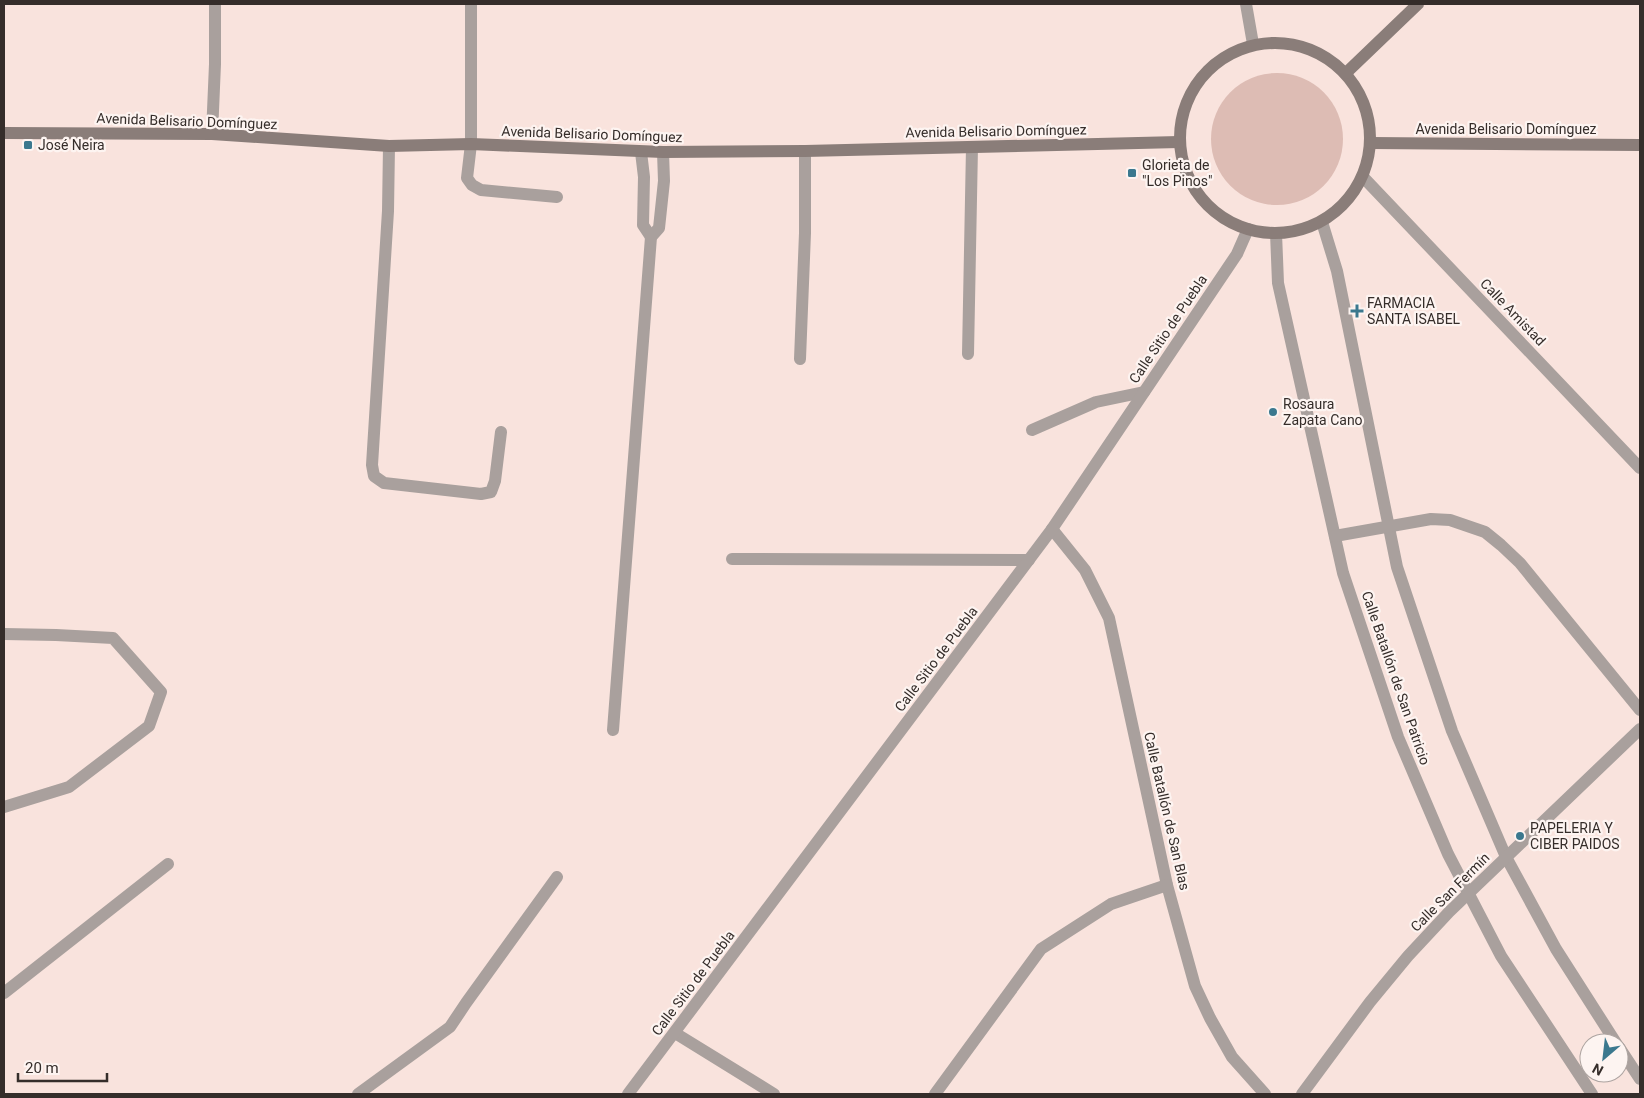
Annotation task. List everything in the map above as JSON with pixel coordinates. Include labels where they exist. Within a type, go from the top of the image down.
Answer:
[{"type":"main road","points":[[1346,73],[1418,4]]},
{"type":"main road","points":[[1287,42],[1319,52],[1346,73],[1360,93],[1369,117],[1371,143],[1369,160],[1363,177],[1352,195],[1338,210],[1322,222],[1300,230],[1276,233],[1248,229],[1225,219],[1205,203],[1190,182],[1179,142],[1185,103],[1201,76],[1225,56],[1253,44],[1287,42]]},
{"type":"main road","name":"Avenida Belisario Domínguez","points":[[4,132],[212,134],[389,146],[471,144],[641,152],[805,151],[1179,142]]},
{"type":"main road","name":"Avenida Belisario Domínguez","points":[[1371,143],[1640,145]]},
{"type":"street","points":[[212,134],[215,4]]},
{"type":"street","points":[[471,4],[471,144],[467,178],[472,185],[481,190],[558,197]]},
{"type":"street","points":[[1246,4],[1253,44]]},
{"type":"street","points":[[389,146],[388,211],[372,465],[374,476],[384,483],[481,494],[490,492],[495,481],[501,432]]},
{"type":"street","points":[[968,354],[972,147]]},
{"type":"street","points":[[800,359],[805,233],[805,151]]},
{"type":"street","points":[[613,730],[651,237],[644,225],[644,177],[641,152]]},
{"type":"street","points":[[651,237],[659,228],[664,180],[663,152]]},
{"type":"street","name":"Calle Amistad","points":[[1363,177],[1640,468]]},
{"type":"street","points":[[1322,222],[1337,271],[1397,567],[1452,731],[1506,857],[1556,949],[1610,1033]]},
{"type":"street","name":"Calle Sitio de Puebla","points":[[628,1094],[675,1034],[1052,529],[1237,254],[1248,229]]},
{"type":"street","name":"Calle Batallón de San Patricio","points":[[1276,233],[1278,283],[1343,573],[1398,737],[1448,854],[1501,956],[1592,1094]]},
{"type":"street","points":[[1032,430],[1096,402],[1144,392]]},
{"type":"street","points":[[1335,536],[1431,519],[1450,520],[1485,532],[1502,545],[1520,563],[1640,710]]},
{"type":"street","name":"Calle Batallón de San Blas","points":[[1052,529],[1085,570],[1109,618],[1168,885],[1195,986],[1232,1057],[1265,1094]]},
{"type":"street","points":[[732,560],[1029,560]]},
{"type":"street","points":[[4,634],[56,634],[113,638],[161,692],[149,726],[69,787],[4,807]]},
{"type":"street","name":"Calle San Fermín","points":[[1302,1094],[1370,1002],[1408,956],[1468,894],[1640,729]]},
{"type":"street","points":[[4,993],[168,864]]},
{"type":"street","points":[[358,1094],[450,1027],[557,877]]},
{"type":"street","points":[[935,1094],[1041,949],[1111,904],[1168,885]]},
{"type":"street","points":[[675,1034],[774,1094]]},
{"type":"street","points":[[1629,1062],[1640,1079]]},
{"type":"shaded area","points":[[1277,73],[1302,78],[1313,84],[1323,93],[1332,103],[1338,114],[1343,139],[1338,164],[1332,175],[1323,185],[1313,194],[1302,200],[1277,205],[1252,200],[1241,194],[1231,185],[1222,175],[1216,164],[1211,139],[1216,114],[1222,103],[1231,93],[1241,84],[1252,78]]},
{"type":"place","name":"José Neira","points":[[28,145]]},
{"type":"place","name":"Glorieta de \"Los Pinos\"","points":[[1132,173]]},
{"type":"place","name":"FARMACIA SANTA ISABEL","points":[[1357,311]]},
{"type":"place","name":"Rosaura Zapata Cano","points":[[1273,412]]},
{"type":"place","name":"PAPELERIA Y CIBER PAIDOS","points":[[1520,836]]}]
